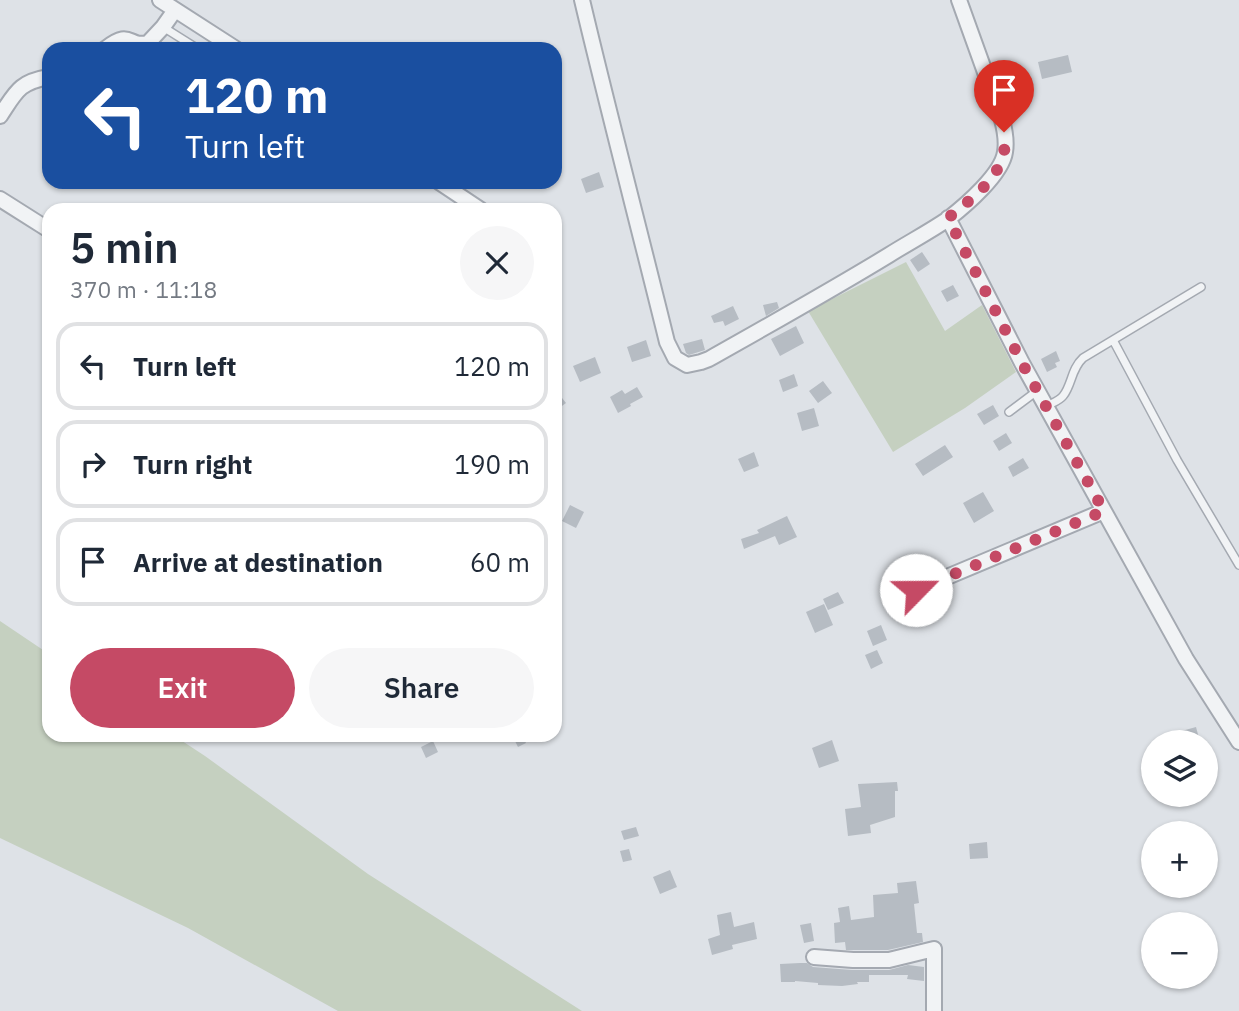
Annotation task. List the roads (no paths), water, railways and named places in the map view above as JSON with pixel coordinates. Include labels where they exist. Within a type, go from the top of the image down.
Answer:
[{"type":"street","points":[[160,0],[225,42]]},
{"type":"street","points":[[582,0],[667,342],[675,358],[687,366],[709,359],[841,284],[948,218],[996,173],[1002,163],[1006,143],[997,104],[959,0]]},
{"type":"street","points":[[149,42],[175,10]]},
{"type":"street","points":[[115,42],[124,38],[134,42]]},
{"type":"street","points":[[0,116],[23,85],[42,78]]},
{"type":"street","points":[[450,189],[470,203]]},
{"type":"street","points":[[0,199],[42,226]]},
{"type":"street","points":[[948,218],[1010,341],[1186,659],[1239,742]]},
{"type":"street","points":[[916,590],[1104,511]]},
{"type":"street","points":[[814,957],[889,960],[934,949],[934,1011]]},
{"type":"lane","points":[[163,27],[187,42]]},
{"type":"lane","points":[[1047,406],[1064,394],[1073,370],[1083,358],[1200,287]]},
{"type":"lane","points":[[1113,340],[1177,460],[1239,565]]},
{"type":"lane","points":[[1009,412],[1038,390]]}]
